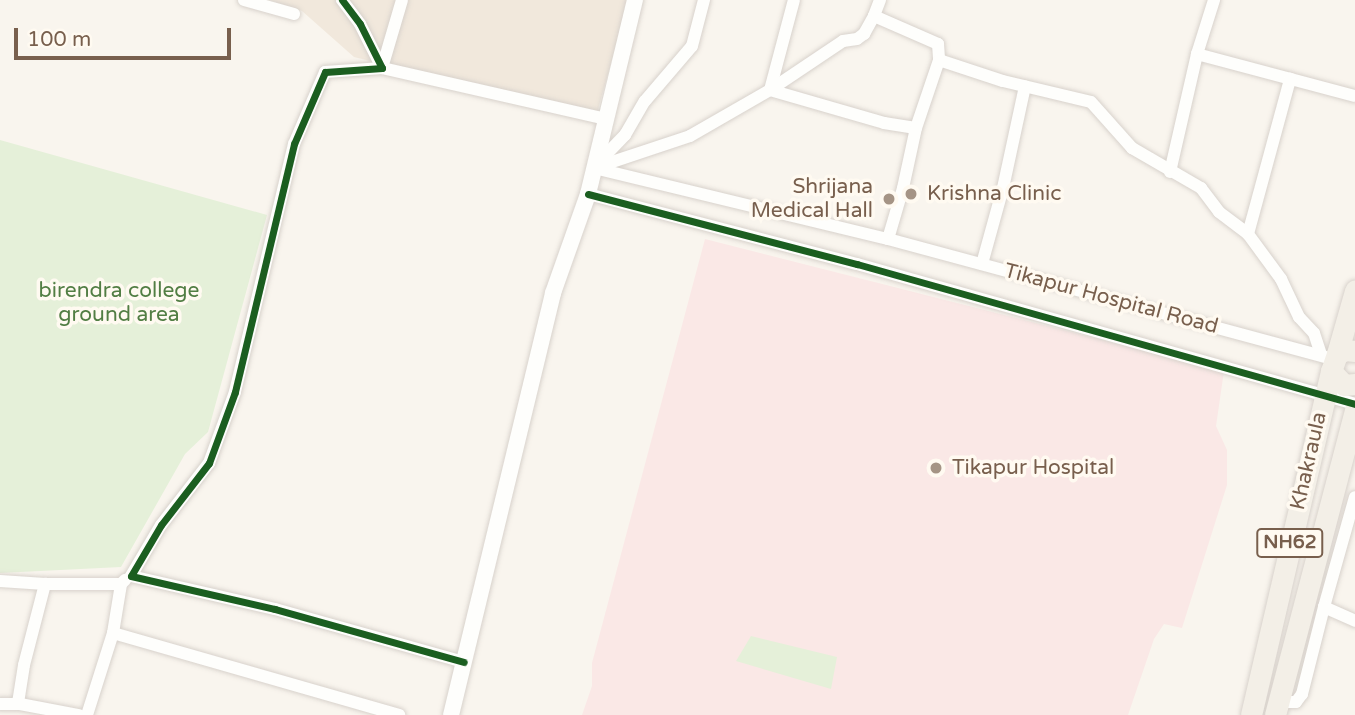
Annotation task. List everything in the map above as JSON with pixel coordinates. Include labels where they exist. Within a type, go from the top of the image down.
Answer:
[{"type":"main road","name":"NH62","points":[[1335,358],[1355,292]]},
{"type":"main road","name":"Khakraula","points":[[1251,715],[1324,395],[1335,358]]},
{"type":"main road","points":[[1335,358],[1344,385],[1355,384]]},
{"type":"main road","name":"Khakraula","points":[[1276,709],[1355,410]]},
{"type":"street","points":[[244,0],[293,14]]},
{"type":"street","points":[[342,0],[360,24],[382,68]]},
{"type":"street","points":[[382,68],[402,0]]},
{"type":"street","points":[[451,715],[553,293],[587,194],[635,0]]},
{"type":"street","points":[[594,168],[625,135],[645,101],[692,46],[704,0]]},
{"type":"street","points":[[770,90],[794,0]]},
{"type":"street","points":[[594,168],[690,136],[770,90],[843,41],[857,39],[864,34],[880,0]]},
{"type":"street","points":[[1170,172],[1197,54],[1214,0]]},
{"type":"street","points":[[874,16],[938,44],[939,60],[916,128],[888,239]]},
{"type":"street","points":[[1197,54],[1355,96]]},
{"type":"street","points":[[939,60],[1025,86],[1091,102],[1107,124],[1132,148],[1201,188],[1219,212],[1248,234],[1281,279],[1300,317],[1335,358]]},
{"type":"street","points":[[87,715],[113,633],[126,580],[161,525],[209,463],[214,451],[235,392],[294,144],[325,72],[382,68],[606,119]]},
{"type":"street","points":[[1248,234],[1290,79]]},
{"type":"street","points":[[982,264],[1003,188],[1025,86]]},
{"type":"street","points":[[770,90],[884,124],[916,128]]},
{"type":"street","name":"Tikapur Hospital Road","points":[[594,168],[888,239],[1335,358]]},
{"type":"street","points":[[587,194],[857,264],[1355,404]]},
{"type":"street","points":[[1276,709],[1296,702],[1302,694],[1355,497]]},
{"type":"street","points":[[0,581],[45,584],[126,580],[275,609],[464,662]]},
{"type":"street","points":[[18,704],[24,665],[45,584]]},
{"type":"street","points":[[1324,607],[1355,621]]},
{"type":"street","points":[[113,633],[400,715]]},
{"type":"street","points":[[0,704],[18,704],[79,715]]},
{"type":"shaded area","points":[[270,0],[629,0],[596,116],[354,57],[302,11]]},
{"type":"shaded area","name":"Tikapur Hospital","points":[[705,239],[1224,371],[1216,426],[1227,450],[1227,485],[1182,628],[1164,624],[1154,639],[1128,715],[582,715],[592,686],[592,663]]},
{"type":"green space","name":"birendra college ground area","points":[[0,140],[267,215],[208,432],[185,454],[121,567],[0,573]]},
{"type":"green space","points":[[751,636],[837,657],[831,689],[736,661]]},
{"type":"cycle path","points":[[342,0],[360,24],[382,68],[325,72],[294,144],[235,392],[209,463],[161,525],[131,576],[275,609],[464,662]]},
{"type":"cycle path","points":[[588,194],[857,264],[1355,404]]},
{"type":"place","name":"Krishna Clinic","points":[[911,194]]},
{"type":"place","name":"Shrijana Medical Hall","points":[[889,199]]},
{"type":"place","name":"Tikapur Hospital","points":[[936,468]]}]
